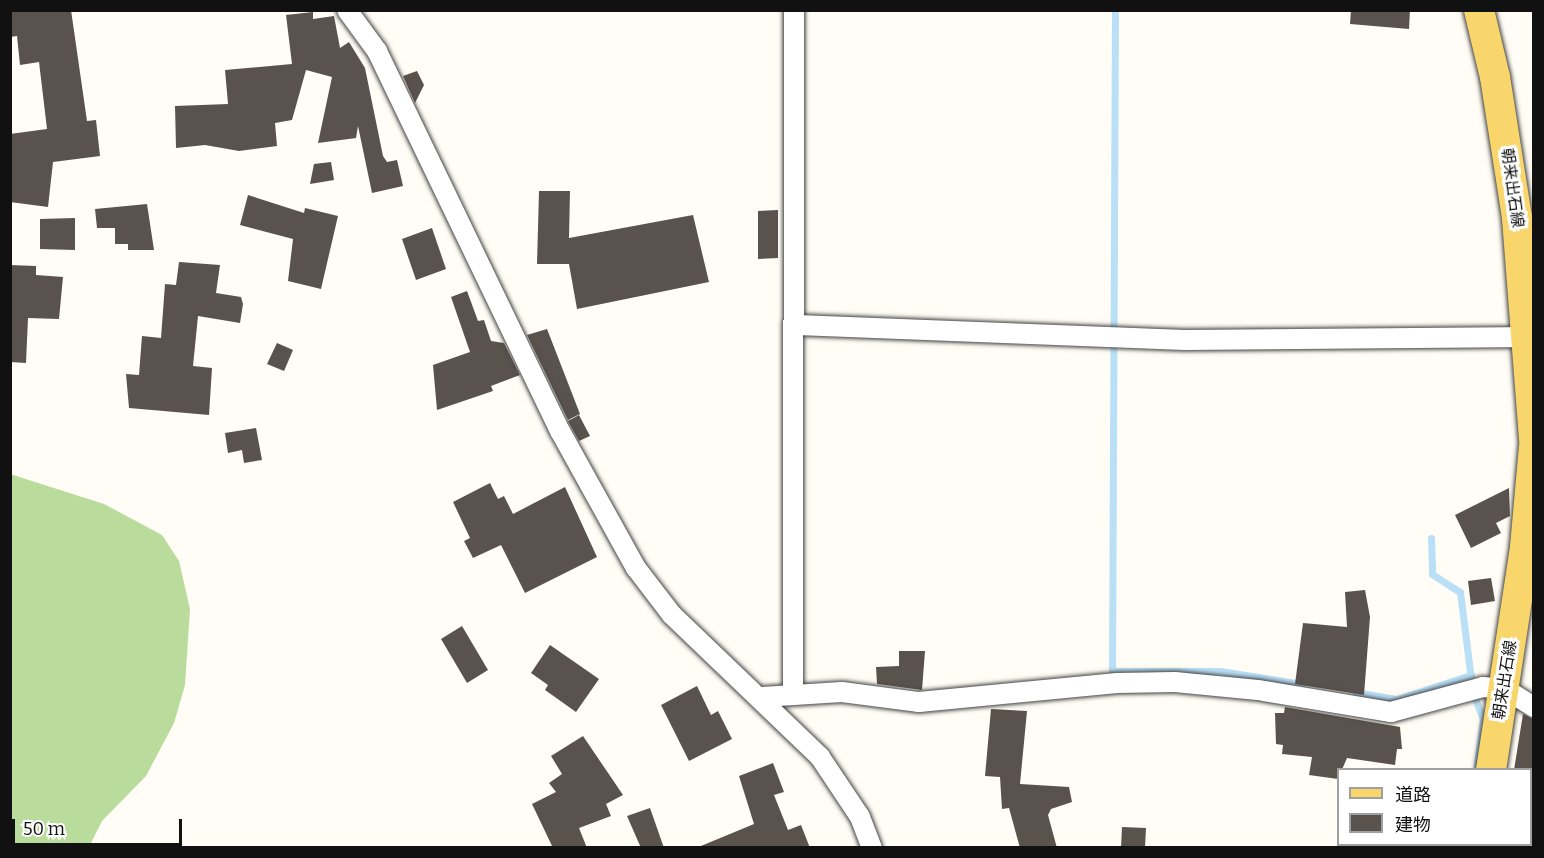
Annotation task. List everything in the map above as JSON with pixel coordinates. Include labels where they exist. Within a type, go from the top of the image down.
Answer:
[{"type":"main road","name":"朝来出石線","points":[[1479,10],[1496,77],[1532,337],[1533,440]]},
{"type":"main road","name":"朝来出石線","points":[[1491,768],[1505,689],[1533,447]]},
{"type":"street","points":[[347,10],[377,51],[560,431],[636,568],[672,615],[762,697],[820,757],[860,817],[872,848]]},
{"type":"street","points":[[793,695],[797,325],[794,10]]},
{"type":"street","points":[[797,325],[1185,340],[1532,337]]},
{"type":"street","points":[[762,697],[842,692],[919,702],[1117,683],[1175,682],[1258,690],[1391,712],[1483,687],[1505,689],[1533,706]]},
{"type":"green space","points":[[10,474],[104,504],[162,535],[179,561],[190,609],[185,685],[174,723],[146,776],[102,821],[89,847],[11,847]]},
{"type":"building","points":[[10,10],[71,10],[87,121],[96,120],[100,156],[53,162],[48,207],[10,202],[10,134],[47,129],[39,62],[20,65],[17,36],[10,37]]},
{"type":"building","points":[[1351,10],[1410,10],[1409,29],[1350,24]]},
{"type":"building","points":[[313,12],[313,19],[334,16],[340,48],[349,42],[365,68],[383,156],[387,162],[397,160],[403,186],[372,193],[358,126],[356,138],[318,143],[332,77],[306,70],[292,120],[275,123],[277,146],[239,151],[205,145],[176,148],[175,106],[228,104],[225,70],[292,64],[286,15]]},
{"type":"building","points":[[417,71],[424,85],[415,103],[403,76]]},
{"type":"building","points":[[331,162],[334,180],[310,184],[314,164]]},
{"type":"building","points":[[539,191],[570,191],[569,238],[693,215],[709,282],[577,309],[569,264],[537,264]]},
{"type":"building","points":[[248,195],[304,213],[305,208],[338,216],[321,289],[288,281],[293,239],[240,225]]},
{"type":"building","points":[[147,204],[154,250],[128,250],[128,244],[115,244],[115,228],[97,228],[95,209]]},
{"type":"building","points":[[778,210],[778,258],[758,259],[758,211]]},
{"type":"building","points":[[75,218],[75,250],[40,249],[40,219]]},
{"type":"building","points":[[432,228],[446,269],[416,280],[402,239]]},
{"type":"building","points":[[179,262],[220,265],[216,293],[241,297],[243,304],[240,323],[198,316],[193,366],[212,368],[209,415],[129,408],[126,374],[139,375],[142,336],[161,338],[165,284],[176,285]]},
{"type":"building","points":[[10,265],[36,266],[36,275],[63,277],[59,319],[28,318],[26,363],[10,362]]},
{"type":"building","points":[[467,291],[478,321],[484,320],[491,341],[504,343],[520,375],[491,386],[493,391],[437,410],[433,365],[470,352],[451,297]]},
{"type":"building","points":[[547,329],[580,414],[568,420],[527,335]]},
{"type":"building","points":[[277,343],[293,350],[284,371],[267,364]]},
{"type":"building","points":[[579,415],[590,436],[579,441],[568,421]]},
{"type":"building","points":[[256,428],[262,460],[244,463],[242,450],[228,453],[225,433]]},
{"type":"building","points":[[490,483],[498,499],[504,496],[513,514],[565,487],[597,557],[525,593],[501,545],[473,558],[464,541],[470,538],[453,502]]},
{"type":"building","points":[[1509,488],[1510,516],[1496,523],[1501,533],[1471,548],[1455,515]]},
{"type":"building","points":[[1491,578],[1495,601],[1471,605],[1468,581]]},
{"type":"building","points":[[1365,590],[1370,617],[1364,695],[1295,684],[1303,623],[1347,627],[1345,592]]},
{"type":"building","points":[[462,626],[488,670],[467,683],[441,639]]},
{"type":"building","points":[[550,645],[599,679],[576,712],[545,690],[548,685],[531,673]]},
{"type":"building","points":[[899,651],[925,651],[922,690],[877,684],[876,667],[899,666]]},
{"type":"building","points":[[697,686],[711,715],[718,711],[732,739],[689,761],[661,705]]},
{"type":"building","points":[[1285,707],[1400,727],[1402,749],[1397,749],[1395,765],[1347,758],[1343,768],[1337,768],[1337,779],[1309,775],[1312,757],[1282,754],[1283,745],[1276,744],[1275,713],[1284,713]]},
{"type":"building","points":[[991,709],[1027,711],[1020,784],[1069,787],[1072,802],[1051,809],[1048,815],[1057,848],[1020,848],[1009,808],[1002,809],[1000,777],[985,776]]},
{"type":"building","points":[[1523,714],[1533,719],[1533,770],[1532,768],[1514,768]]},
{"type":"building","points":[[583,736],[623,795],[606,804],[611,816],[579,828],[587,848],[553,848],[532,804],[556,792],[549,783],[562,774],[551,756]]},
{"type":"building","points":[[773,763],[784,792],[774,795],[788,830],[801,825],[810,848],[696,848],[754,824],[739,776]]},
{"type":"building","points":[[650,808],[664,848],[641,848],[627,816]]},
{"type":"building","points":[[1122,827],[1146,828],[1145,848],[1121,848]]},
{"type":"waterway","points":[[1115,10],[1112,671],[1220,671],[1302,684]]},
{"type":"waterway","points":[[1431,538],[1432,574],[1460,592],[1471,679]]},
{"type":"waterway","points":[[1355,692],[1397,699],[1471,675]]},
{"type":"waterway","points":[[1473,693],[1483,719],[1476,768]]}]
